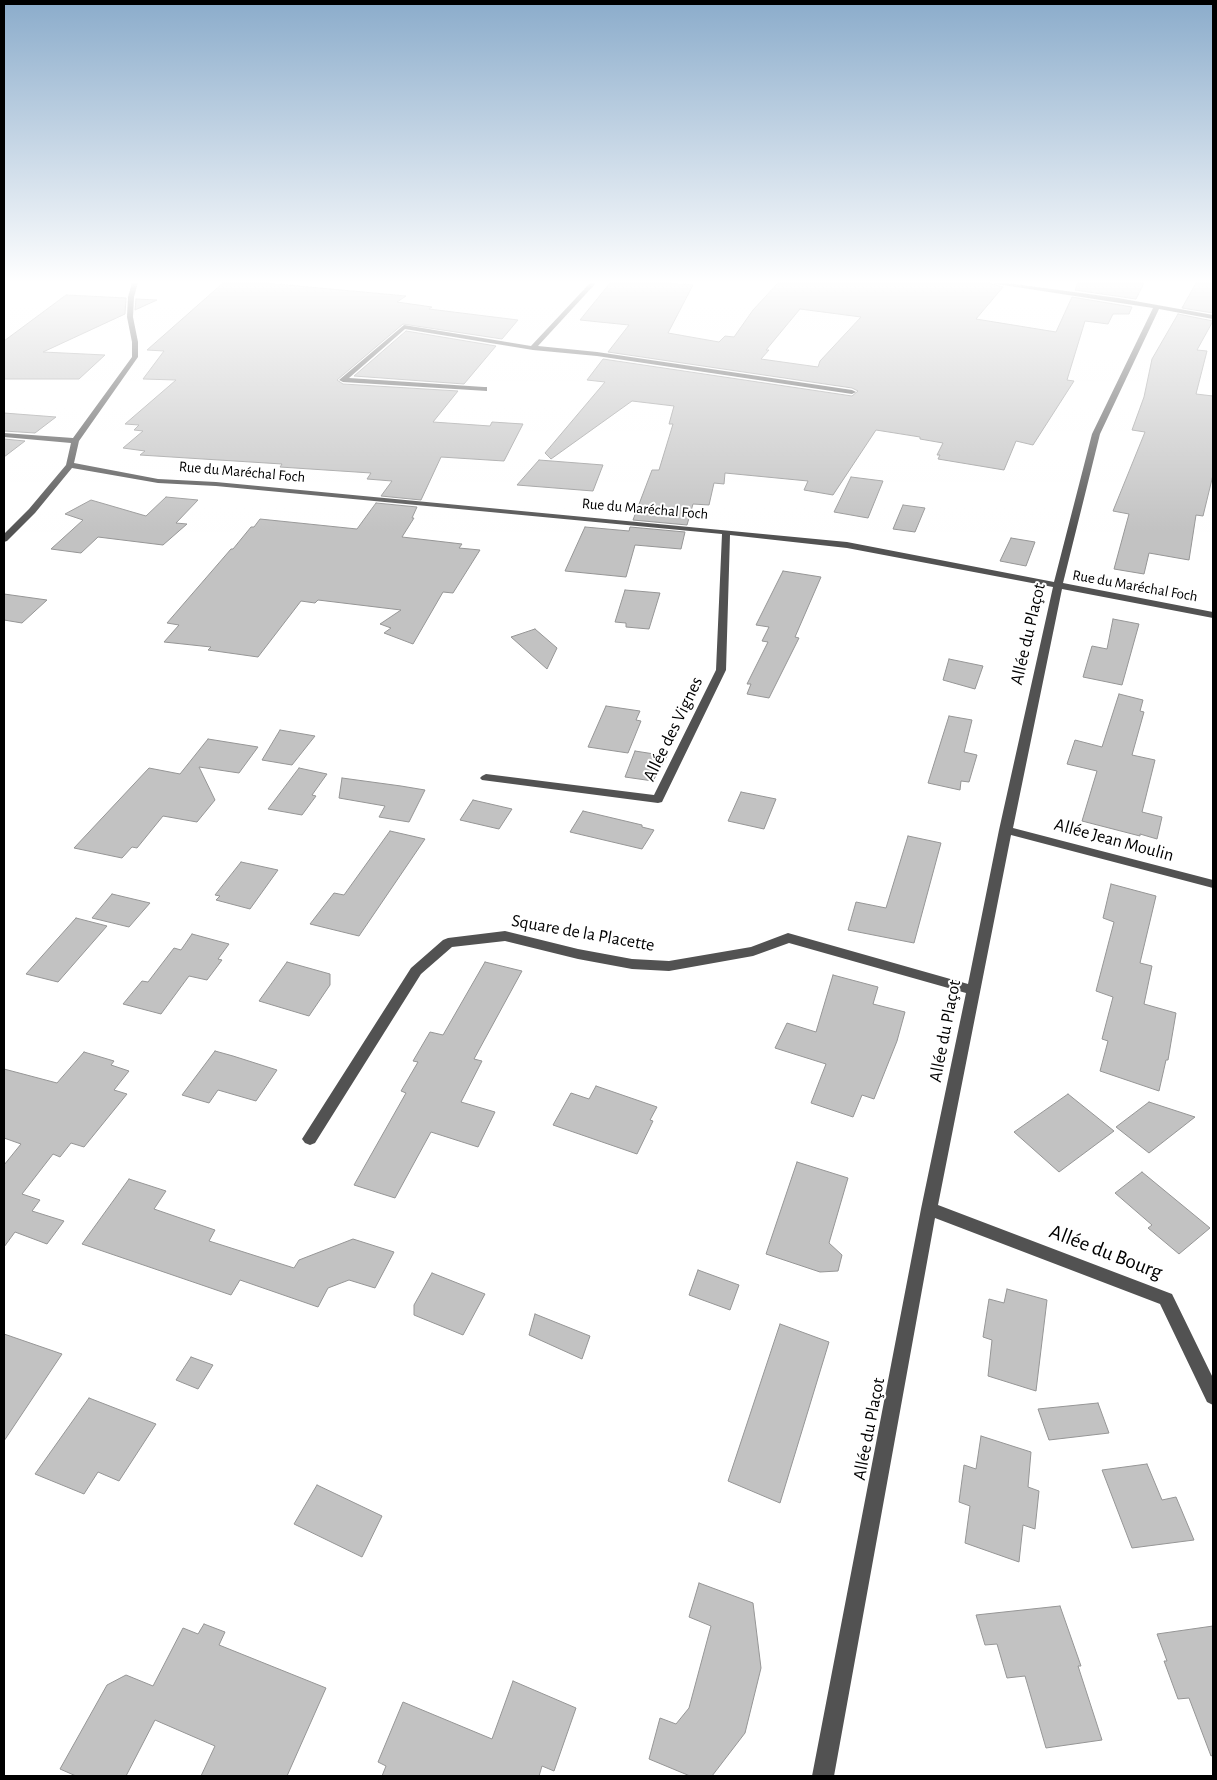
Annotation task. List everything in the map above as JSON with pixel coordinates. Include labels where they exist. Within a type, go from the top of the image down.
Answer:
[{"type":"street","points":[[4,539],[32,512],[70,465],[75,441],[129,366]]},
{"type":"street","points":[[359,366],[343,380],[484,389]]},
{"type":"street","points":[[677,366],[852,392]]},
{"type":"street","name":"Allée du Plaçot","points":[[823,1776],[929,1209],[1005,830],[1058,587],[1096,434],[1128,366]]},
{"type":"street","points":[[4,434],[75,441]]},
{"type":"street","name":"Rue du Maréchal Foch","points":[[70,465],[158,481],[226,485],[847,545],[1058,587],[1213,615]]},
{"type":"street","name":"Allée des Vignes","points":[[486,778],[658,799],[721,670],[726,532]]},
{"type":"street","name":"Allée Jean Moulin","points":[[1005,830],[1213,884]]},
{"type":"street","name":"Square de la Placette","points":[[310,1139],[416,971],[448,943],[505,936],[578,954],[632,964],[669,966],[753,951],[788,938],[972,990]]},
{"type":"street","name":"Allée du Bourg","points":[[929,1209],[1166,1299],[1213,1396]]},
{"type":"building","points":[[4,366],[93,366],[79,379],[4,379]]},
{"type":"building","points":[[153,366],[353,366],[337,380],[343,384],[458,391],[433,422],[490,426],[492,422],[523,424],[504,461],[441,457],[421,500],[381,496],[392,481],[367,479],[371,473],[280,467],[282,464],[140,455],[145,451],[123,448],[143,431],[134,430],[139,425],[125,424],[176,380],[143,379]]},
{"type":"building","points":[[365,366],[479,366],[464,384],[354,376]]},
{"type":"building","points":[[598,366],[651,366],[852,396],[858,391],[852,388],[703,366],[1071,366],[1067,380],[1074,381],[1033,445],[1016,441],[1004,470],[938,459],[940,455],[937,455],[943,443],[920,439],[920,437],[876,430],[833,495],[804,490],[808,481],[725,473],[724,484],[714,483],[709,505],[693,504],[687,525],[633,520],[652,470],[659,470],[673,424],[669,424],[674,406],[632,401],[551,459],[545,453],[605,382],[587,380]]},
{"type":"building","points":[[1151,366],[1203,366],[1196,394],[1213,396],[1213,475],[1203,516],[1196,515],[1189,560],[1149,553],[1144,574],[1114,569],[1129,514],[1113,511],[1145,432],[1132,430],[1144,397]]},
{"type":"building","points":[[4,413],[56,417],[35,433],[4,431]]},
{"type":"building","points":[[4,439],[25,441],[4,457]]},
{"type":"building","points":[[539,460],[603,465],[593,491],[517,485]]},
{"type":"building","points":[[851,477],[883,481],[868,518],[834,512]]},
{"type":"building","points":[[166,497],[198,500],[176,523],[187,524],[163,545],[98,537],[81,553],[51,549],[83,520],[65,514],[91,500],[146,516]]},
{"type":"building","points":[[376,503],[417,507],[412,518],[414,518],[402,537],[462,544],[459,548],[480,550],[453,593],[443,592],[413,644],[384,633],[391,628],[380,624],[401,610],[318,600],[315,603],[301,601],[258,657],[208,650],[211,647],[164,642],[179,625],[167,623],[231,549],[260,519],[357,529]]},
{"type":"building","points":[[903,505],[925,508],[915,532],[893,529]]},
{"type":"building","points":[[585,527],[629,531],[630,527],[685,532],[681,549],[635,545],[626,577],[565,571]]},
{"type":"building","points":[[1011,538],[1035,542],[1026,566],[1000,561]]},
{"type":"building","points":[[783,571],[821,577],[795,637],[799,638],[769,698],[747,694],[751,684],[747,684],[768,642],[762,641],[769,627],[756,625]]},
{"type":"building","points":[[625,590],[660,593],[649,629],[626,627],[626,623],[615,622]]},
{"type":"building","points":[[4,594],[47,600],[22,623],[4,620]]},
{"type":"building","points":[[1113,619],[1139,624],[1122,685],[1083,677],[1092,646],[1107,649]]},
{"type":"building","points":[[535,629],[557,648],[547,669],[511,637]]},
{"type":"building","points":[[949,659],[983,666],[975,689],[943,680]]},
{"type":"building","points":[[1119,694],[1143,700],[1140,711],[1144,712],[1132,755],[1155,760],[1142,812],[1162,817],[1157,839],[1082,821],[1097,771],[1067,764],[1075,740],[1102,747]]},
{"type":"building","points":[[606,706],[640,711],[636,720],[641,721],[628,753],[588,747]]},
{"type":"building","points":[[949,716],[972,720],[964,752],[977,755],[969,782],[961,781],[960,790],[928,783]]},
{"type":"building","points":[[280,730],[315,736],[292,765],[262,760]]},
{"type":"building","points":[[208,739],[258,747],[239,773],[199,767],[215,800],[197,822],[163,816],[137,848],[132,847],[122,858],[74,848],[149,768],[180,774]]},
{"type":"building","points":[[635,751],[667,756],[653,781],[625,777]]},
{"type":"building","points":[[299,768],[327,774],[312,795],[316,796],[302,815],[268,809]]},
{"type":"building","points":[[342,778],[425,790],[409,822],[379,817],[385,806],[339,798]]},
{"type":"building","points":[[741,792],[776,799],[764,829],[728,821]]},
{"type":"building","points":[[473,800],[512,809],[499,829],[460,820]]},
{"type":"building","points":[[583,811],[642,825],[642,827],[654,830],[642,849],[570,832]]},
{"type":"building","points":[[390,831],[425,839],[359,936],[310,924],[334,893],[344,895]]},
{"type":"building","points":[[908,836],[941,843],[914,943],[848,930],[856,902],[886,908]]},
{"type":"building","points":[[241,862],[278,870],[250,909],[216,900],[220,896],[215,895]]},
{"type":"building","points":[[1111,884],[1156,896],[1140,963],[1152,966],[1144,1004],[1176,1013],[1168,1060],[1166,1060],[1159,1091],[1100,1071],[1108,1041],[1102,1039],[1113,997],[1096,991],[1114,922],[1103,918]]},
{"type":"building","points":[[112,894],[150,903],[129,927],[92,918]]},
{"type":"building","points":[[76,918],[107,926],[58,982],[26,974]]},
{"type":"building","points":[[192,934],[229,944],[218,959],[222,960],[207,980],[189,976],[161,1014],[123,1004],[142,981],[148,982],[174,948],[181,950]]},
{"type":"building","points":[[287,962],[330,974],[330,985],[309,1016],[259,1001]]},
{"type":"building","points":[[485,962],[522,971],[474,1059],[482,1061],[461,1102],[495,1112],[478,1147],[431,1132],[395,1198],[354,1185],[406,1093],[401,1091],[418,1062],[413,1061],[430,1032],[443,1035]]},
{"type":"building","points":[[833,975],[878,987],[873,1004],[905,1012],[897,1041],[874,1099],[862,1095],[853,1117],[811,1103],[826,1064],[775,1048],[787,1023],[816,1032]]},
{"type":"building","points":[[215,1051],[277,1070],[256,1101],[218,1090],[209,1103],[182,1095]]},
{"type":"building","points":[[84,1052],[114,1061],[111,1065],[129,1071],[114,1090],[127,1094],[84,1147],[71,1143],[60,1157],[53,1154],[22,1194],[40,1200],[32,1211],[64,1221],[47,1244],[15,1232],[4,1247],[4,1165],[21,1144],[4,1138],[4,1069],[57,1083]]},
{"type":"building","points":[[596,1086],[657,1107],[650,1120],[653,1121],[637,1154],[553,1125],[571,1093],[589,1099]]},
{"type":"building","points":[[1068,1094],[1114,1131],[1059,1172],[1014,1132]]},
{"type":"building","points":[[1149,1102],[1195,1117],[1149,1153],[1116,1127]]},
{"type":"building","points":[[797,1162],[848,1178],[829,1243],[842,1255],[838,1271],[820,1272],[766,1254]]},
{"type":"building","points":[[1142,1172],[1210,1228],[1179,1254],[1148,1228],[1152,1225],[1115,1193]]},
{"type":"building","points":[[129,1179],[166,1191],[154,1209],[215,1230],[209,1241],[294,1268],[299,1260],[353,1239],[394,1252],[375,1288],[349,1280],[328,1288],[318,1307],[240,1280],[231,1295],[82,1244]]},
{"type":"building","points":[[698,1270],[739,1285],[730,1310],[689,1295]]},
{"type":"building","points":[[432,1273],[485,1294],[463,1335],[414,1315],[414,1305]]},
{"type":"building","points":[[1007,1289],[1047,1300],[1036,1391],[988,1376],[992,1340],[983,1337],[989,1299],[1004,1303]]},
{"type":"building","points":[[535,1314],[590,1336],[582,1359],[529,1335]]},
{"type":"building","points":[[780,1324],[829,1342],[780,1503],[728,1481]]},
{"type":"building","points":[[4,1334],[62,1354],[4,1441]]},
{"type":"building","points":[[191,1357],[213,1365],[198,1389],[176,1380]]},
{"type":"building","points":[[89,1398],[156,1424],[119,1481],[98,1472],[84,1494],[35,1474]]},
{"type":"building","points":[[1098,1403],[1109,1433],[1049,1440],[1038,1409]]},
{"type":"building","points":[[981,1436],[1031,1452],[1028,1487],[1039,1491],[1035,1529],[1023,1525],[1019,1562],[965,1543],[970,1506],[959,1502],[964,1465],[976,1469]]},
{"type":"building","points":[[1147,1464],[1162,1500],[1176,1497],[1194,1540],[1132,1548],[1102,1470]]},
{"type":"building","points":[[317,1485],[382,1516],[362,1557],[294,1524]]},
{"type":"building","points":[[699,1583],[753,1603],[761,1668],[745,1733],[712,1776],[690,1776],[649,1759],[660,1718],[676,1724],[689,1708],[711,1626],[689,1617]]},
{"type":"building","points":[[1060,1606],[1081,1666],[1078,1666],[1102,1740],[1046,1748],[1025,1676],[1007,1678],[997,1644],[985,1645],[976,1615]]},
{"type":"building","points":[[204,1624],[225,1632],[219,1645],[326,1688],[287,1776],[201,1776],[215,1746],[155,1720],[126,1776],[76,1776],[60,1769],[107,1685],[126,1675],[153,1686],[183,1628],[198,1634]]},
{"type":"building","points":[[1213,1626],[1213,1755],[1211,1756],[1189,1698],[1178,1699],[1164,1661],[1167,1661],[1157,1634]]},
{"type":"building","points":[[513,1681],[576,1708],[554,1771],[542,1766],[539,1776],[382,1776],[386,1766],[378,1762],[403,1702],[492,1739]]}]
